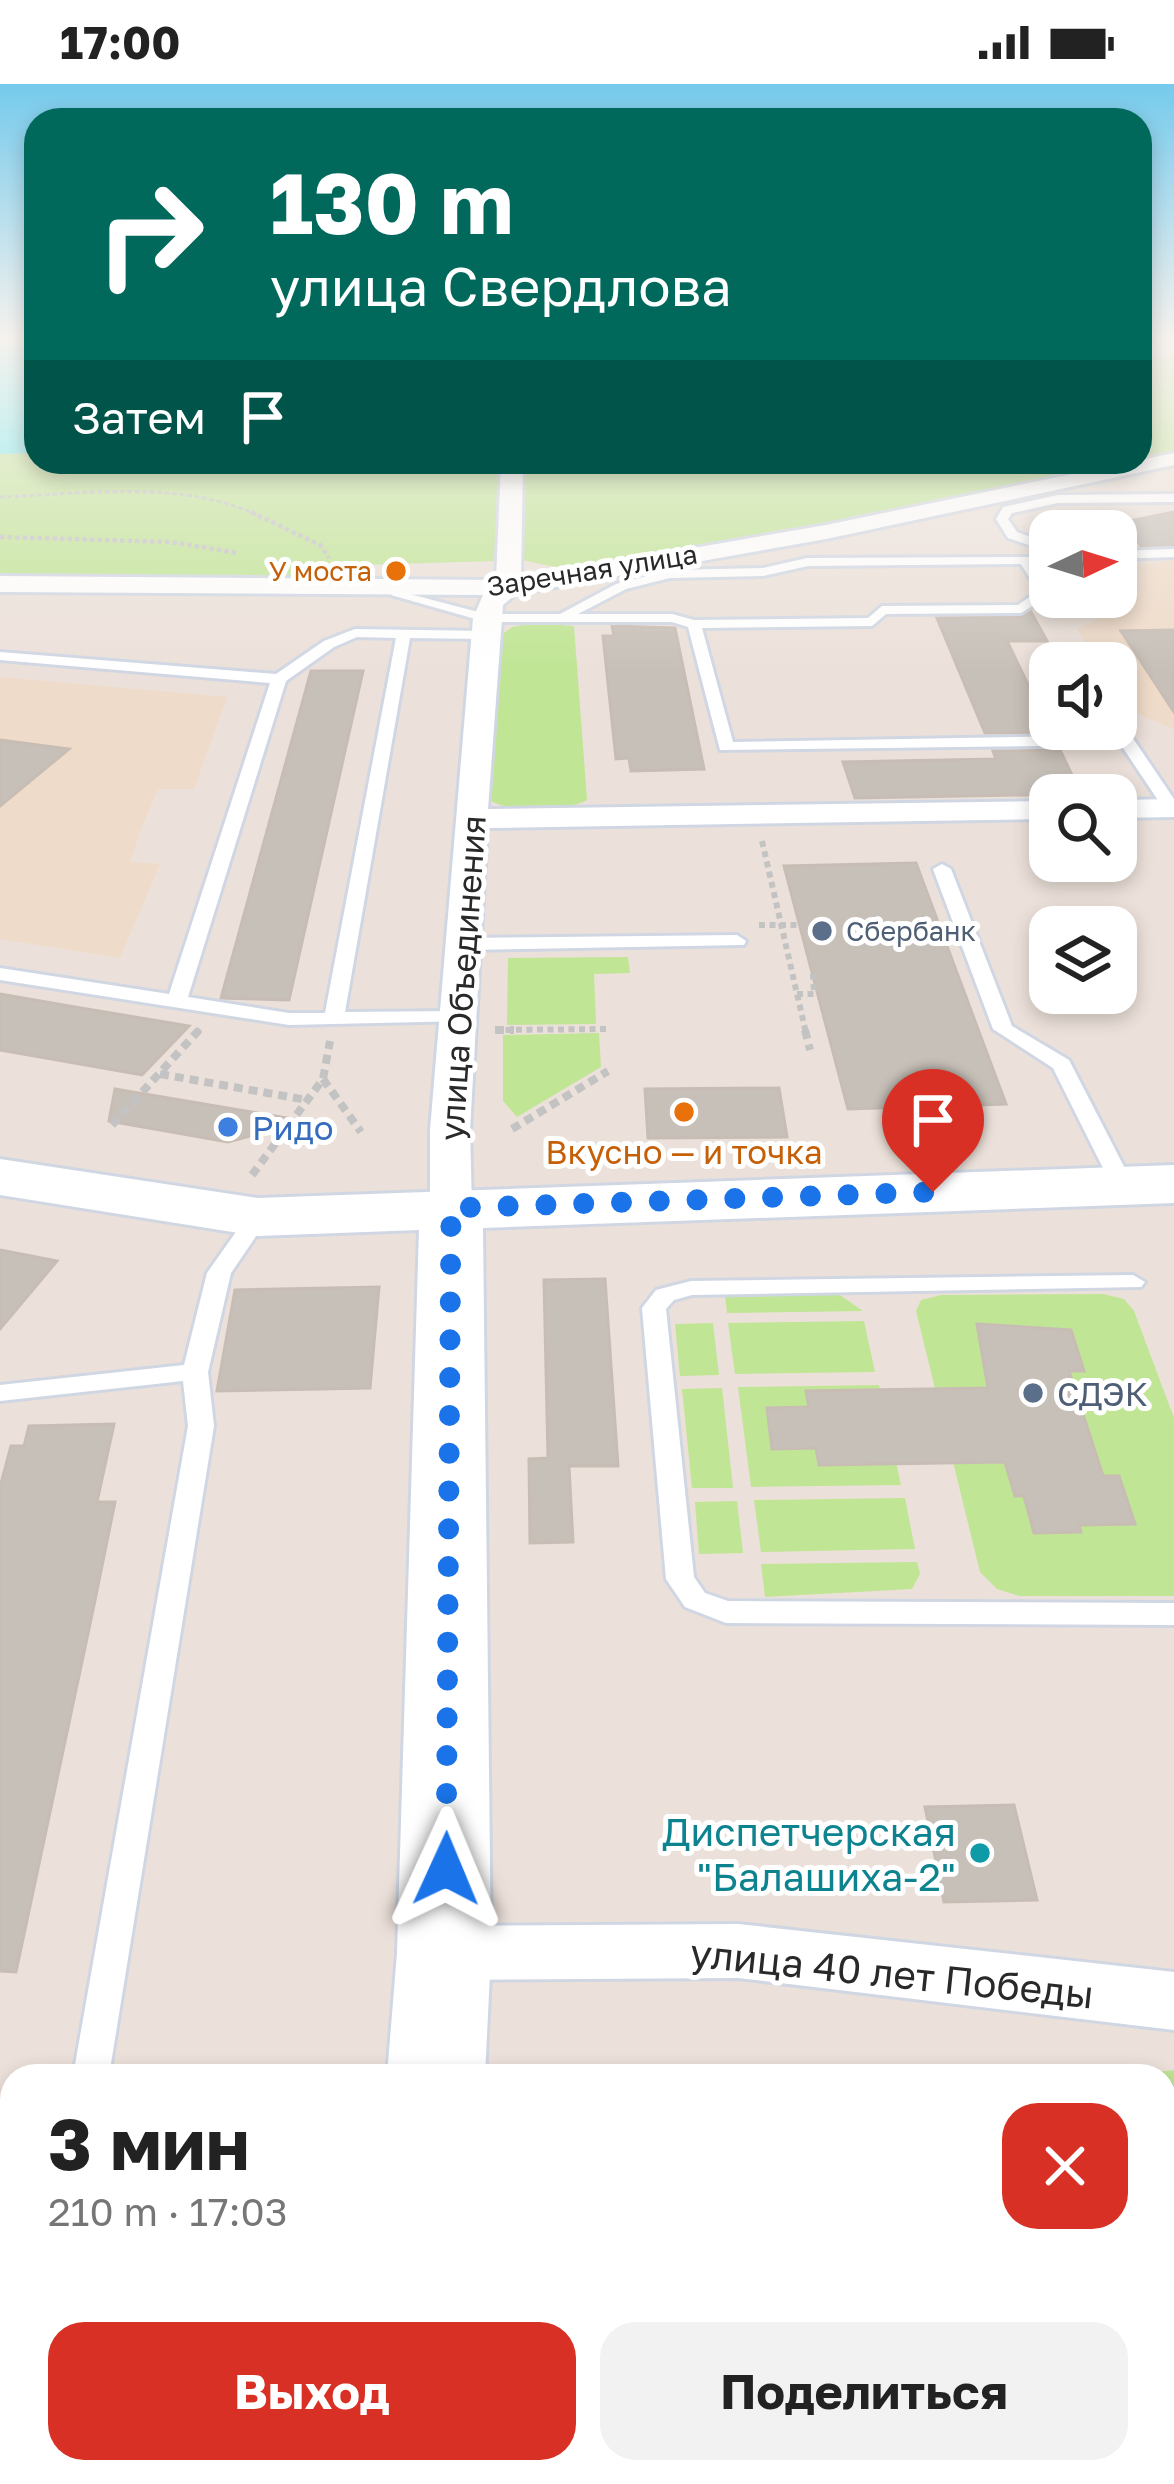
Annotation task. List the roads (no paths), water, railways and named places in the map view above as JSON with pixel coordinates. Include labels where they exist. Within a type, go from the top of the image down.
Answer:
[{"type":"main road","points":[[0,1177],[451,1208],[1149,1185]]},
{"type":"main road","name":"улица Объединения","points":[[445,1953],[451,1208]]},
{"type":"main road","points":[[437,2064],[445,1953]]},
{"type":"street","points":[[485,627],[491,602],[508,588],[512,474]]},
{"type":"street","name":"Заречная улица","points":[[0,584],[508,588],[1101,474]]},
{"type":"street","name":"улица Объединения","points":[[451,1208],[458,1017],[485,627]]},
{"type":"street","points":[[1137,809],[1173,808]]},
{"type":"street","points":[[472,819],[1029,810]]},
{"type":"street","name":"улица 40 лет Победы","points":[[445,1953],[738,1951],[1174,2001]]},
{"type":"lane","points":[[979,499],[1006,510],[1058,499],[1174,497]]},
{"type":"lane","points":[[1006,510],[1002,519],[1012,536],[1029,541]]},
{"type":"lane","points":[[1137,554],[1174,553]]},
{"type":"lane","points":[[177,1001],[279,680],[329,644],[355,634],[403,637],[563,618],[672,618],[694,624],[872,622],[882,610],[1021,609],[1046,592],[1024,560],[807,562],[784,571],[680,572],[610,591],[563,618]]},
{"type":"lane","points":[[398,595],[485,627]]},
{"type":"lane","points":[[694,624],[726,747],[1126,740],[1173,808]]},
{"type":"lane","points":[[334,1018],[403,637]]},
{"type":"lane","points":[[0,656],[279,680]]},
{"type":"lane","points":[[942,869],[1003,1029],[1062,1064],[1149,1185]]},
{"type":"lane","points":[[463,944],[737,940]]},
{"type":"lane","points":[[0,974],[289,1019],[458,1017]]},
{"type":"lane","points":[[93,2064],[201,1426],[195,1372],[219,1273],[254,1197]]},
{"type":"lane","points":[[1133,1282],[691,1288],[665,1295],[654,1308],[680,1580],[695,1600],[726,1612],[1174,1614]]},
{"type":"lane","points":[[0,1393],[195,1372]]},
{"type":"water","points":[[0,448],[24,448],[24,453],[0,454]]},
{"type":"place","name":"У моста","points":[[396,571]]},
{"type":"place","name":"Сбербанк","points":[[822,931]]},
{"type":"place","name":"Вкусно — и точка","points":[[684,1112]]},
{"type":"place","name":"Ридо","points":[[228,1127]]},
{"type":"place","name":"СДЭК","points":[[1033,1393]]},
{"type":"place","name":"Диспетчерская \"Балашиха-2\"","points":[[980,1853]]}]
